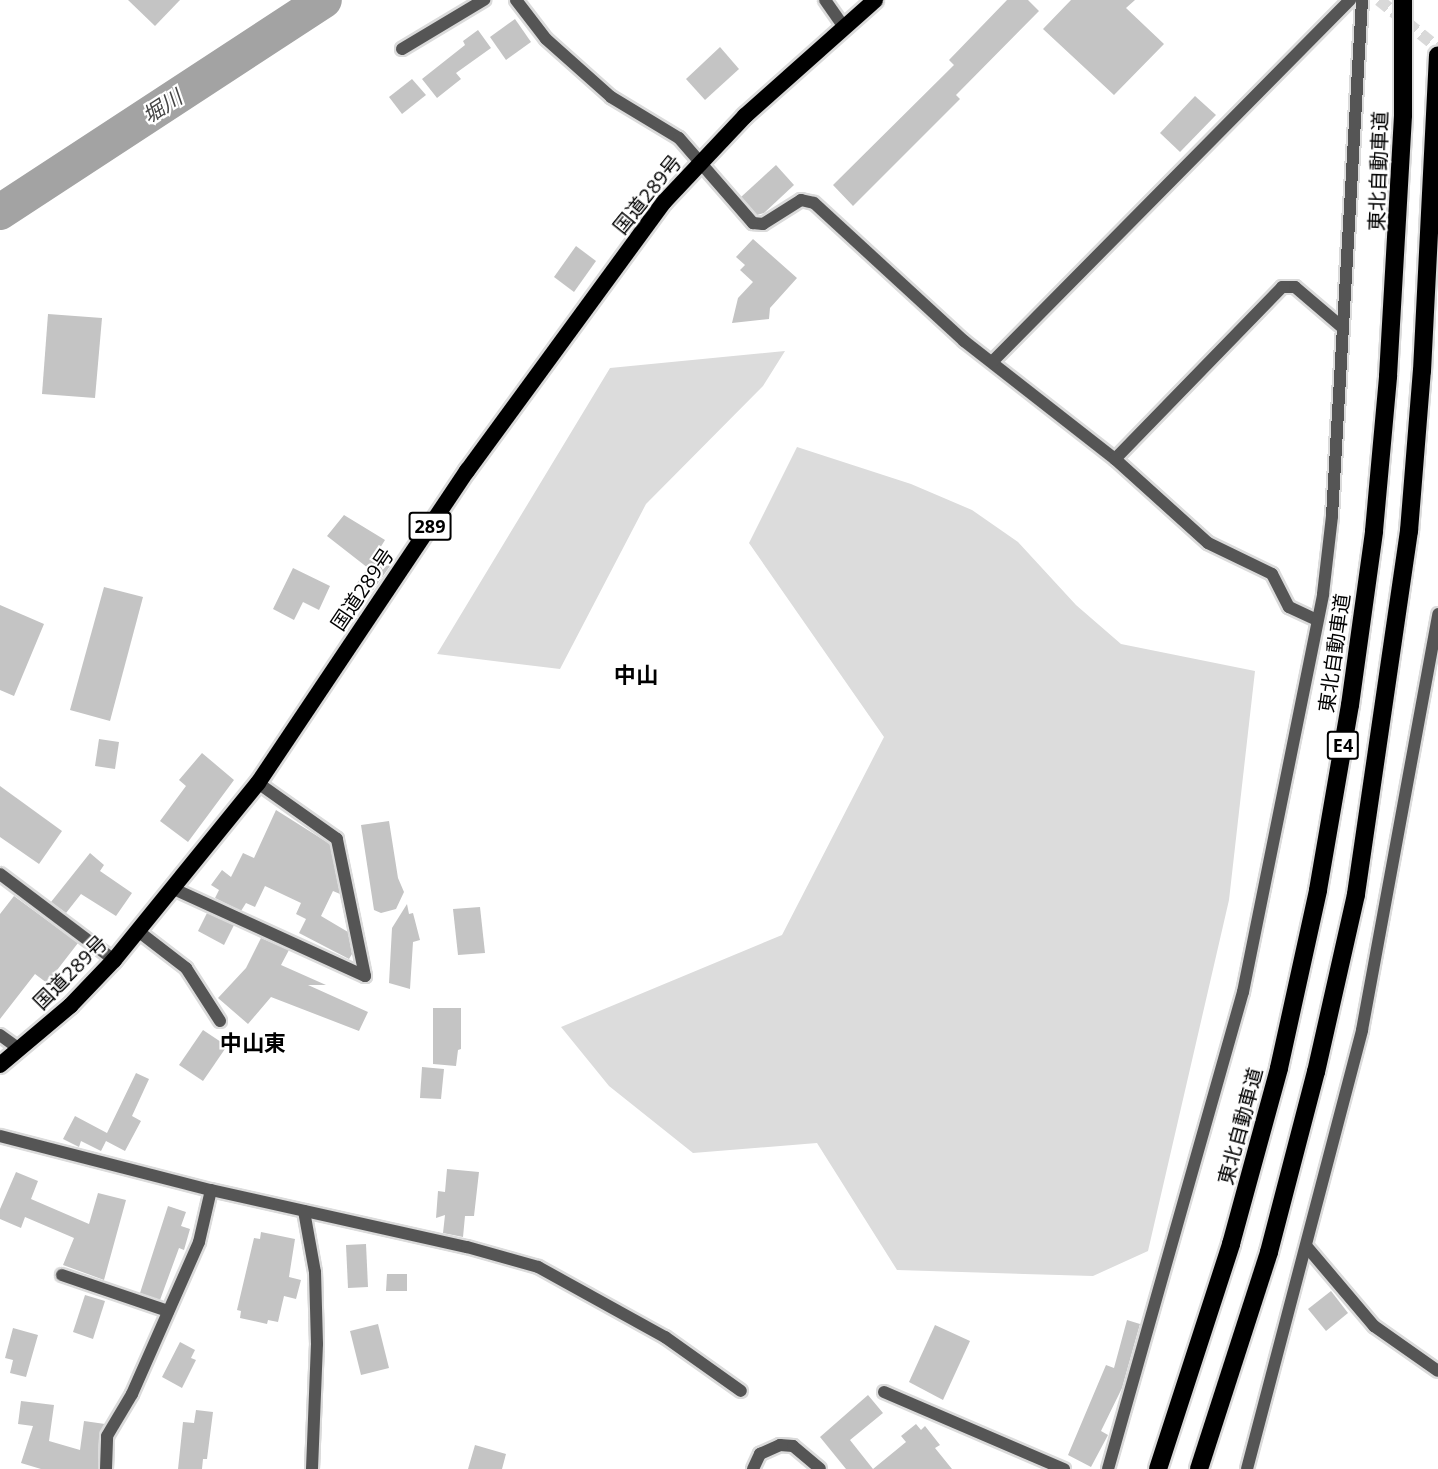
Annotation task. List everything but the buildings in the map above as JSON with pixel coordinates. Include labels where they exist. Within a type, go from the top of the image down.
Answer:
[{"type":"highway","name":"国道289号","points":[[0,1065],[70,1006],[114,960],[258,783],[467,471],[657,211],[702,160],[875,0]]},
{"type":"highway","name":"東北自動車道","points":[[1158,1469],[1231,1244],[1279,1068],[1318,890],[1350,705],[1374,531],[1388,376],[1403,115],[1402,0]]},
{"type":"highway","name":"E4","points":[[1199,1469],[1269,1252],[1316,1072],[1356,894],[1409,531],[1422,371],[1438,56]]},
{"type":"street","points":[[402,49],[484,0]]},
{"type":"street","points":[[516,0],[546,39],[611,97],[679,138],[702,160],[753,224],[764,224],[801,200],[814,203],[964,341],[993,361],[1115,459],[1208,543],[1272,574],[1289,607],[1317,620]]},
{"type":"street","points":[[825,0],[844,27]]},
{"type":"street","points":[[993,361],[1350,0]]},
{"type":"street","points":[[1108,1469],[1243,992],[1317,620],[1332,516],[1362,0]]},
{"type":"street","points":[[1115,459],[1282,287],[1295,287],[1343,328]]},
{"type":"street","points":[[1247,1469],[1362,1030],[1438,614]]},
{"type":"street","points":[[174,889],[365,976],[337,839],[258,783]]},
{"type":"street","points":[[0,874],[114,960]]},
{"type":"street","points":[[138,931],[186,968],[220,1021]]},
{"type":"street","points":[[0,1035],[19,1049]]},
{"type":"street","points":[[0,1136],[211,1190],[467,1246],[538,1267],[664,1337],[741,1391]]},
{"type":"street","points":[[106,1469],[107,1436],[132,1394],[199,1242],[211,1190]]},
{"type":"street","points":[[304,1210],[315,1272],[317,1344],[312,1469]]},
{"type":"street","points":[[1307,1247],[1374,1326],[1438,1371]]},
{"type":"street","points":[[62,1275],[168,1311]]},
{"type":"street","points":[[884,1392],[1064,1469]]},
{"type":"street","points":[[753,1469],[760,1454],[780,1445],[793,1446],[820,1469]]},
{"type":"shaded area","points":[[785,351],[763,386],[646,504],[560,669],[437,654],[610,368]]},
{"type":"shaded area","points":[[797,447],[911,484],[972,510],[1018,542],[1076,605],[1121,644],[1255,671],[1229,900],[1148,1251],[1093,1276],[897,1270],[817,1143],[693,1153],[609,1086],[561,1027],[782,935],[884,737],[749,543]]},
{"type":"waterway","name":"堀川","points":[[0,212],[324,0]]},
{"type":"tunnel","points":[[1379,0],[1438,48]]},
{"type":"district","name":"中山","points":[[636,675]]},
{"type":"district","name":"中山東","points":[[253,1043]]}]
